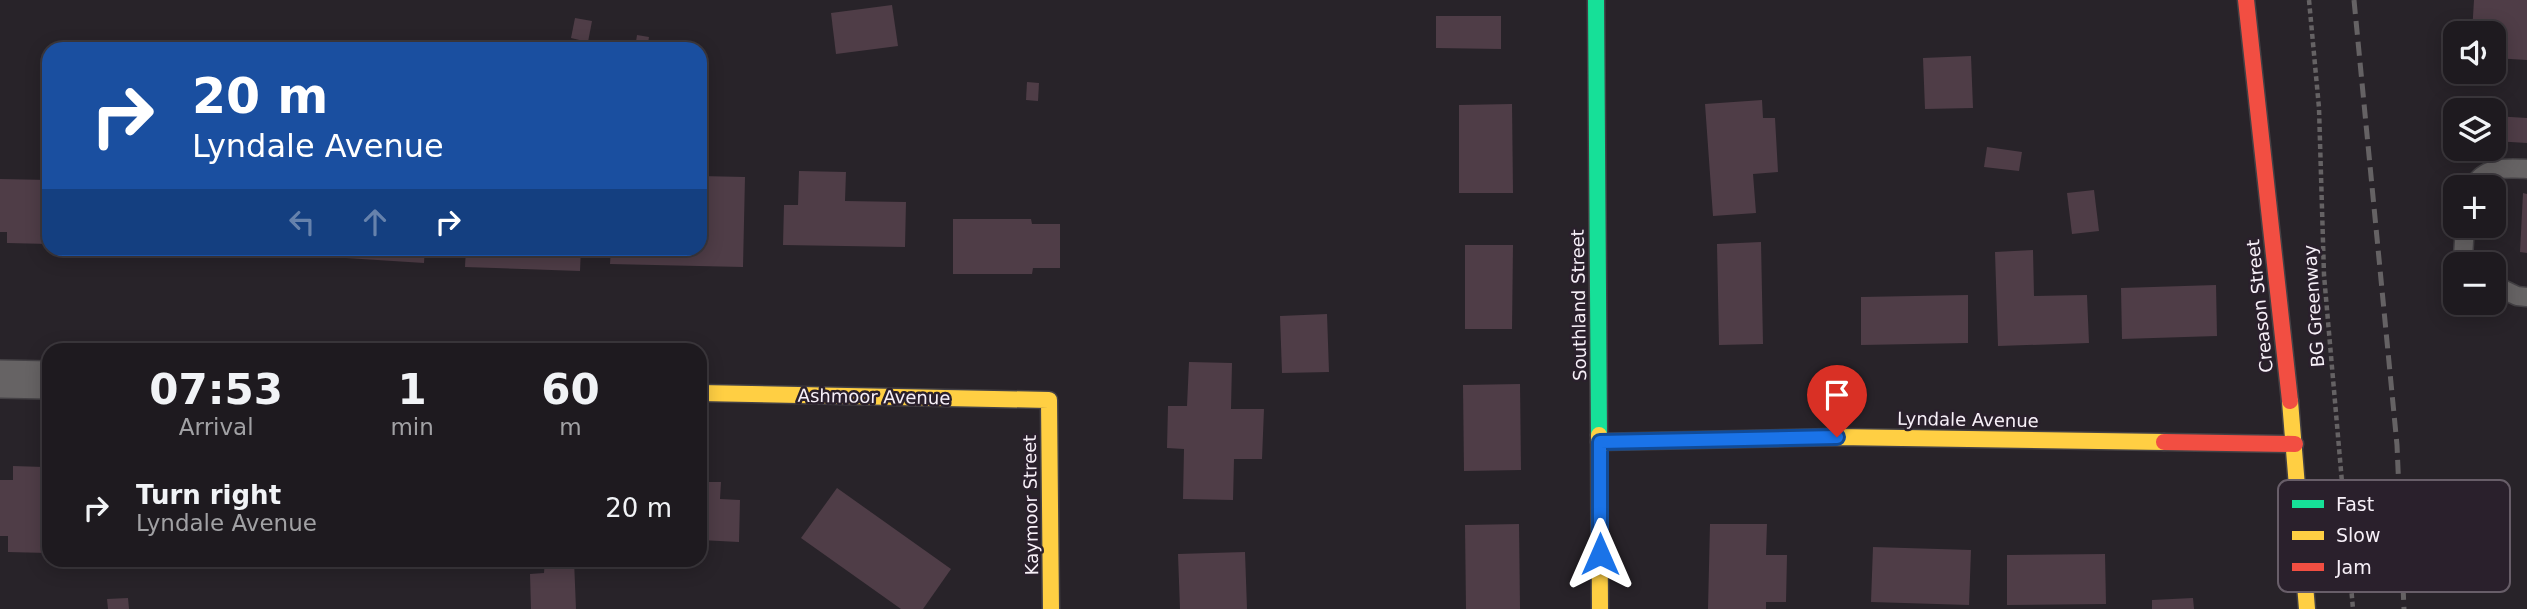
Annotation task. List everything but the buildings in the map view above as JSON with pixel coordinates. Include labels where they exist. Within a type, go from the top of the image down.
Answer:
[{"type":"street","name":"Southland Street","points":[[1596,0],[1600,609]]},
{"type":"street","name":"Creason Street","points":[[2246,0],[2298,480]]},
{"type":"street","points":[[0,379],[42,380]]},
{"type":"street","name":"Ashmoor Avenue","points":[[707,393],[1049,400]]},
{"type":"street","name":"Kaymoor Street","points":[[1049,400],[1051,609]]},
{"type":"street","name":"Lyndale Avenue","points":[[1600,442],[1837,437],[2295,444]]},
{"type":"lane","points":[[2482,175],[2494,169],[2527,169]]},
{"type":"lane","points":[[2506,291],[2527,297]]},
{"type":"path","name":"BG Greenway","points":[[2309,0],[2319,108],[2324,275],[2342,480]]},
{"type":"railway","points":[[2354,0],[2398,480]]},
{"type":"railway","points":[[2403,592],[2404,609]]},
{"type":"traffic: fast","points":[[1596,0],[1599,435]]},
{"type":"traffic: slow","points":[[707,393],[1049,400],[1051,609]]},
{"type":"traffic: slow","points":[[2290,401],[2296,480]]},
{"type":"traffic: slow","points":[[1599,435],[1600,609]]},
{"type":"traffic: slow","points":[[1599,442],[1837,437],[2164,442]]},
{"type":"traffic: slow","points":[[2306,592],[2307,609]]},
{"type":"traffic: jam","points":[[2246,0],[2290,401]]},
{"type":"traffic: jam","points":[[2164,442],[2295,444]]},
{"type":"route","points":[[1600,554],[1600,442],[1837,437]]}]
